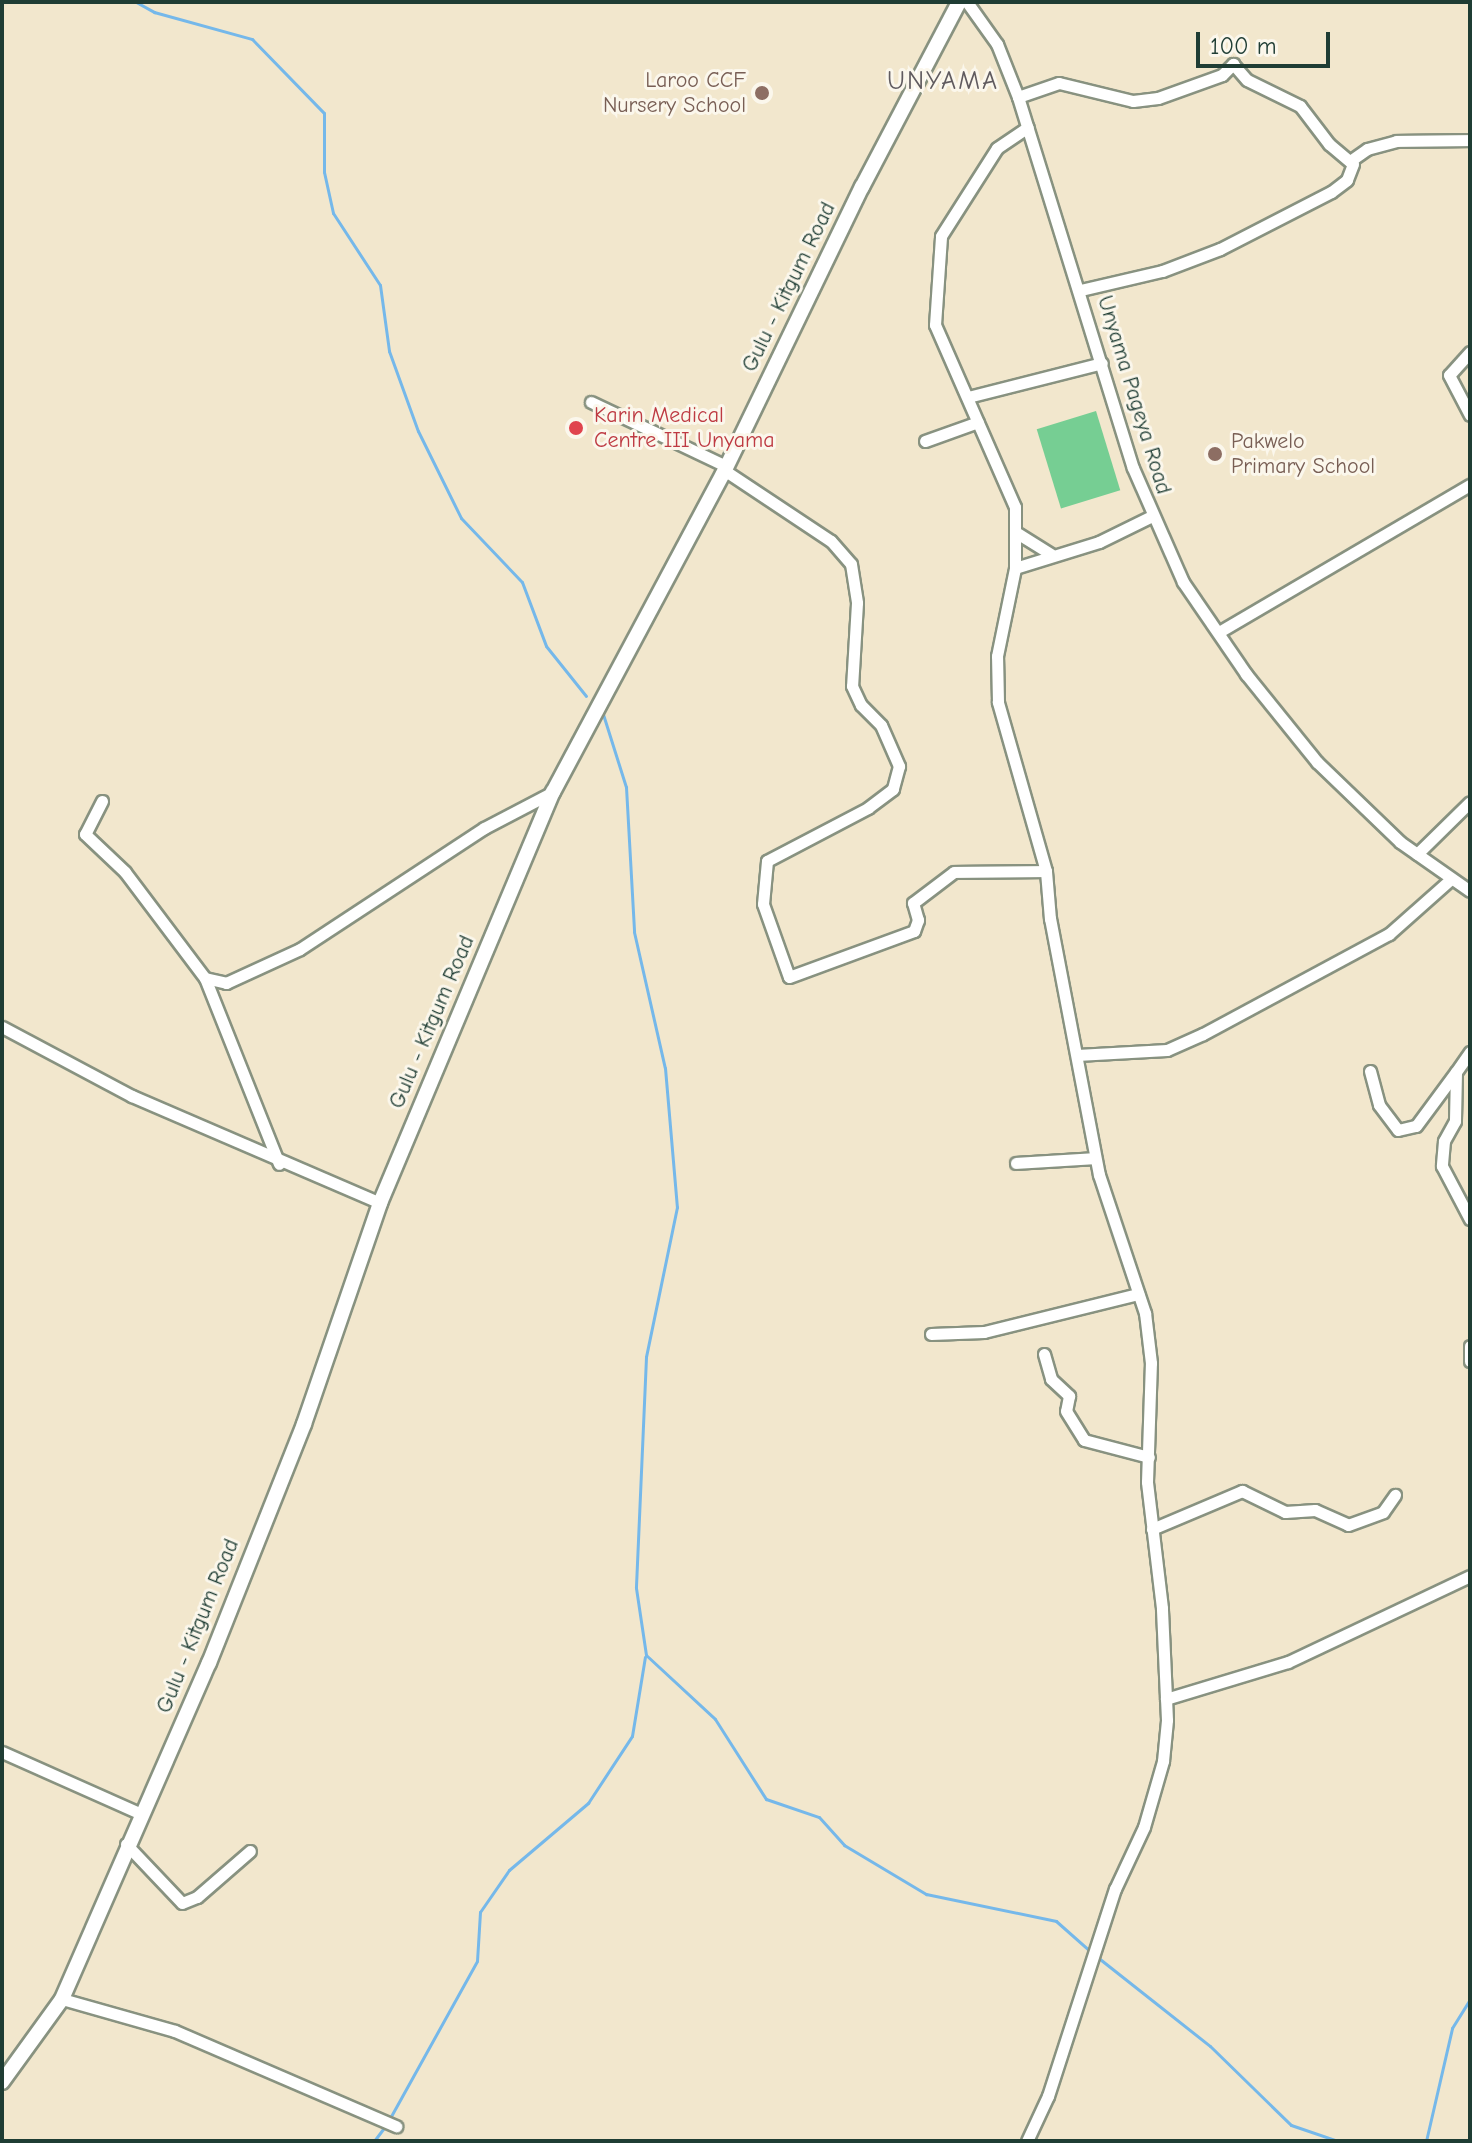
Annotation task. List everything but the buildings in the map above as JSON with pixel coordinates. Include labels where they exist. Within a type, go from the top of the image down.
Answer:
[{"type":"main road","name":"Gulu - Kitgum Road","points":[[2,2082],[62,1999],[126,1844],[209,1663],[304,1424],[380,1203],[553,792],[725,468],[862,187],[959,2]]},
{"type":"street","name":"Unyama Pageya Road","points":[[967,2],[997,44],[1018,97],[1152,516],[1183,582],[1299,741],[1417,854],[1470,891]]},
{"type":"street","points":[[1018,97],[1059,83],[1133,101],[1158,98],[1222,75],[1233,64],[1247,80],[1300,106],[1329,144],[1350,161]]},
{"type":"street","points":[[1027,2141],[1055,2074],[1115,1889],[1144,1827],[1163,1761],[1166,1699],[1152,1529],[1149,1457],[1151,1363],[1138,1294],[1095,1158],[1050,919],[1046,871],[998,702],[997,656],[1015,568],[1015,507],[968,397],[936,334],[941,236],[997,148],[1028,127]]},
{"type":"street","points":[[1081,290],[1162,271],[1220,249],[1331,192],[1347,180],[1350,161],[1367,149],[1396,141],[1470,140]]},
{"type":"street","points":[[1470,352],[1449,375],[1470,415]]},
{"type":"street","points":[[968,397],[1102,363]]},
{"type":"street","points":[[591,402],[725,468],[831,541],[851,564],[857,603],[852,686],[861,705],[879,720],[899,766],[893,789],[868,808],[767,861],[763,904],[789,977],[914,931],[918,920],[913,903],[954,872],[1046,871]]},
{"type":"street","points":[[925,441],[978,422]]},
{"type":"street","points":[[1219,632],[1470,485]]},
{"type":"street","points":[[1015,568],[1051,554],[1099,542],[1152,516]]},
{"type":"street","points":[[1017,533],[1051,554]]},
{"type":"street","points":[[205,978],[226,983],[300,949],[484,828],[553,792]]},
{"type":"street","points":[[102,801],[85,834],[125,872],[205,978],[279,1164]]},
{"type":"street","points":[[1417,854],[1470,802]]},
{"type":"street","points":[[1077,1055],[1167,1050],[1203,1034],[1389,934],[1451,879]]},
{"type":"street","points":[[2,1027],[132,1096],[279,1164],[380,1203]]},
{"type":"street","points":[[1370,1071],[1379,1105],[1398,1130],[1416,1126],[1470,1052]]},
{"type":"street","points":[[1456,1072],[1455,1121],[1444,1141],[1442,1166],[1470,1219]]},
{"type":"street","points":[[1016,1163],[1095,1158]]},
{"type":"street","points":[[931,1334],[984,1332],[1138,1294]]},
{"type":"street","points":[[1470,1346],[1470,1361]]},
{"type":"street","points":[[1044,1354],[1051,1379],[1069,1396],[1066,1411],[1084,1440],[1149,1457]]},
{"type":"street","points":[[1152,1529],[1242,1491],[1285,1512],[1315,1510],[1348,1525],[1383,1512],[1395,1495]]},
{"type":"street","points":[[1166,1699],[1288,1662],[1470,1576]]},
{"type":"street","points":[[2,1752],[141,1814]]},
{"type":"street","points":[[126,1844],[182,1903],[197,1897],[250,1851]]},
{"type":"street","points":[[62,1999],[175,2031],[396,2126]]},
{"type":"green space","points":[[1096,411],[1120,490],[1061,509],[1037,429]]},
{"type":"waterway","points":[[136,2],[154,12],[252,39],[324,113],[324,172],[333,213],[380,285],[389,351],[418,431],[461,518],[522,582],[546,646],[586,696]]},
{"type":"waterway","points":[[602,711],[626,787],[634,932],[665,1068],[677,1207],[646,1357],[636,1588],[646,1655],[715,1719],[766,1799],[819,1817],[844,1845],[926,1894],[1056,1921],[1090,1951]]},
{"type":"waterway","points":[[390,2118],[477,1961],[480,1912],[509,1870],[588,1803],[632,1736],[645,1657]]},
{"type":"waterway","points":[[1096,1956],[1210,2046],[1291,2125],[1338,2141]]},
{"type":"waterway","points":[[1426,2141],[1452,2028],[1470,1999]]},
{"type":"waterway","points":[[374,2141],[386,2125]]},
{"type":"place","name":"Laroo CCF Nursery School","points":[[762,93]]},
{"type":"place","name":"Karin Medical Centre III Unyama","points":[[576,428]]},
{"type":"place","name":"Pakwelo Primary School","points":[[1215,454]]},
{"type":"district","name":"UNYAMA","points":[[943,82]]}]
